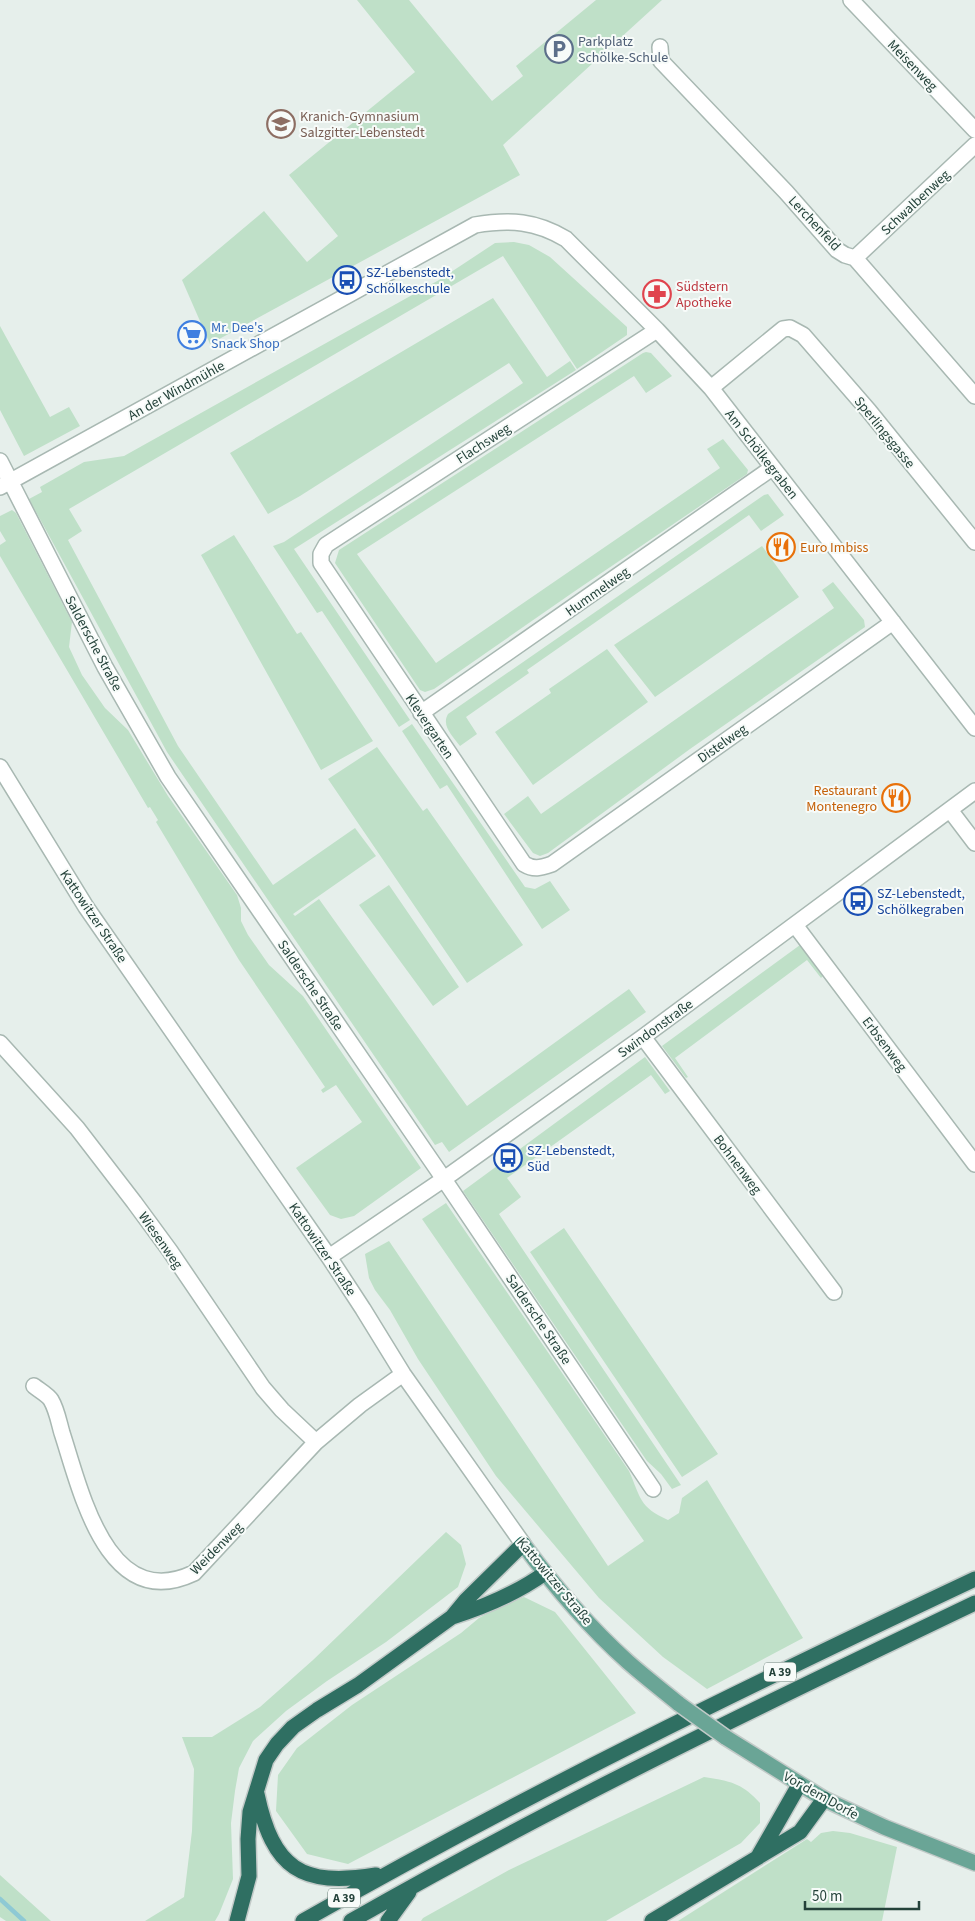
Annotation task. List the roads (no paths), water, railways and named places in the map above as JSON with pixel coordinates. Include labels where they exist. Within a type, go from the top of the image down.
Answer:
[{"type":"highway","points":[[237,1921],[249,1876],[248,1839],[250,1812],[266,1760],[277,1744],[293,1727],[316,1710],[358,1685],[452,1617],[466,1600],[523,1544]]},
{"type":"highway","points":[[452,1617],[474,1610],[545,1574]]},
{"type":"highway","name":"A 39","points":[[303,1921],[385,1874],[585,1768],[839,1643],[975,1579]]},
{"type":"highway","name":"A 39","points":[[351,1921],[413,1885],[631,1770],[975,1604]]},
{"type":"highway","points":[[759,1856],[800,1785]]},
{"type":"highway","points":[[257,1793],[262,1817],[270,1837],[282,1857],[297,1870],[319,1877],[336,1879],[385,1874]]},
{"type":"highway","points":[[652,1921],[800,1832],[824,1799]]},
{"type":"highway","points":[[388,1921],[413,1885]]},
{"type":"main road","name":"Kattowitzer Straße","points":[[523,1544],[565,1597],[628,1662],[679,1704]]},
{"type":"main road","name":"Vor dem Dorfe","points":[[679,1704],[725,1738],[824,1799],[893,1831],[975,1863]]},
{"type":"street","name":"Meisenweg","points":[[851,0],[975,130]]},
{"type":"street","name":"Lerchenfeld","points":[[660,47],[661,60],[786,192],[837,250],[855,258],[975,396]]},
{"type":"street","name":"Schwalbenweg","points":[[855,258],[975,144]]},
{"type":"street","name":"An der Windmühle","points":[[5,484],[458,234],[476,225],[495,222],[515,222]]},
{"type":"street","name":"Am Schölkegraben","points":[[515,222],[550,229],[566,240],[657,330],[711,388],[975,728]]},
{"type":"street","name":"Sperlingsgasse","points":[[711,388],[783,329],[790,328],[803,335],[869,411],[975,542]]},
{"type":"street","name":"Flachsweg","points":[[321,563],[321,554],[326,545],[657,330]]},
{"type":"street","name":"Saldersche Straße","points":[[0,461],[5,484],[105,667],[168,777],[444,1179],[653,1489]]},
{"type":"street","name":"Hummelweg","points":[[421,713],[772,468]]},
{"type":"street","name":"Klevergarten","points":[[321,563],[524,864],[532,869],[552,864]]},
{"type":"street","name":"Distelweg","points":[[552,864],[893,622]]},
{"type":"street","name":"Kattowitzer Straße","points":[[0,767],[86,907],[329,1257],[403,1374],[523,1544]]},
{"type":"street","name":"Swindonstraße","points":[[329,1257],[444,1179],[643,1037],[975,791]]},
{"type":"street","points":[[950,810],[975,843]]},
{"type":"street","name":"Erbsenweg","points":[[795,925],[975,1164]]},
{"type":"street","name":"Bohnenweg","points":[[643,1037],[834,1292]]},
{"type":"street","name":"Wiesenweg","points":[[0,1043],[77,1128],[134,1202],[170,1251],[263,1388],[282,1410],[316,1442]]},
{"type":"street","name":"Weidenweg","points":[[34,1386],[51,1400],[89,1514],[98,1533],[121,1564],[136,1576],[150,1581],[179,1580],[194,1573],[316,1442],[360,1405],[403,1374]]},
{"type":"waterway","points":[[0,1899],[24,1921]]},
{"type":"place","name":"Parkplatz Schölke-Schule","points":[[559,49]]},
{"type":"place","name":"Kranich-Gymnasium Salzgitter-Lebenstedt","points":[[281,124]]},
{"type":"place","name":"SZ-Lebenstedt, Schölkeschule","points":[[347,280]]},
{"type":"place","name":"Südstern Apotheke","points":[[657,294]]},
{"type":"place","name":"Mr. Dee's Snack Shop","points":[[192,335]]},
{"type":"place","name":"Euro Imbiss","points":[[781,547]]},
{"type":"place","name":"Restaurant Montenegro","points":[[896,798]]},
{"type":"place","name":"SZ-Lebenstedt, Schölkegraben","points":[[858,901]]},
{"type":"place","name":"SZ-Lebenstedt, Süd","points":[[508,1158]]}]
